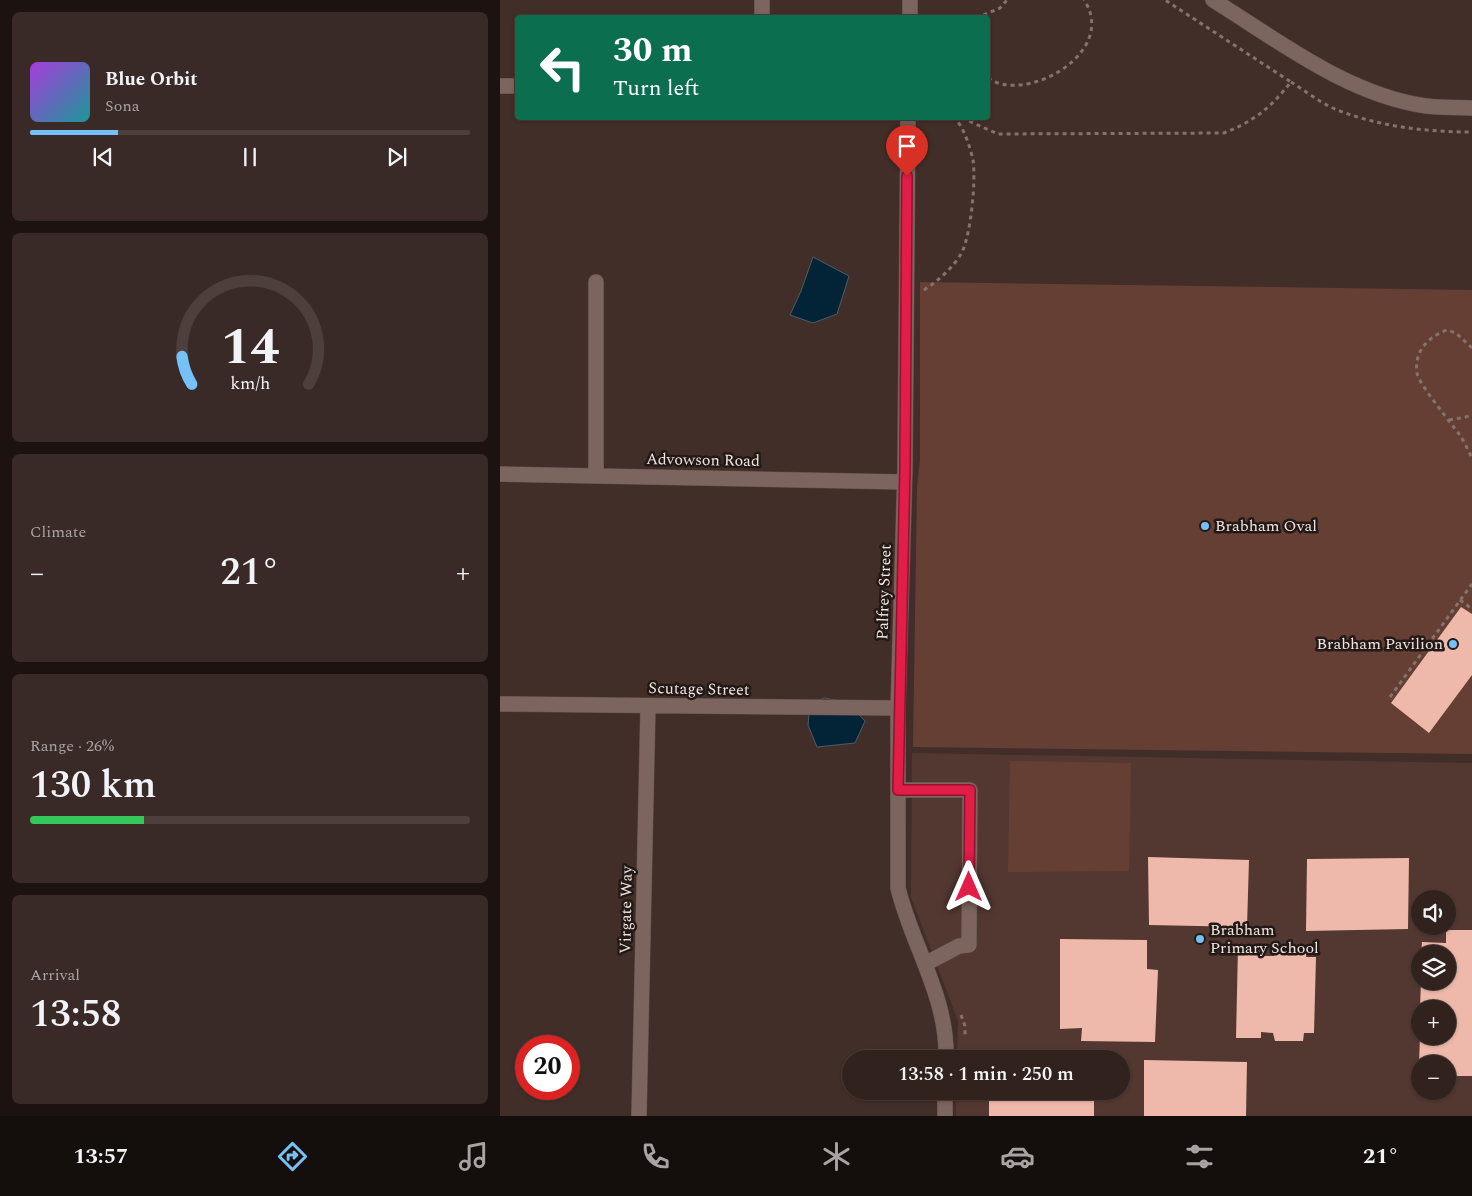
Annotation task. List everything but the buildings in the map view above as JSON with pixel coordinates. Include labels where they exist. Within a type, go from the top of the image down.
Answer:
[{"type":"street","points":[[762,0],[762,15]]},
{"type":"street","points":[[910,0],[910,15]]},
{"type":"street","points":[[1213,0],[1320,68],[1374,92],[1426,106],[1472,108]]},
{"type":"street","points":[[500,86],[515,86]]},
{"type":"street","name":"Palfrey Street","points":[[908,120],[904,482],[898,708],[898,888],[904,912],[926,964],[944,1018],[946,1050]]},
{"type":"street","points":[[596,282],[596,476]]},
{"type":"street","name":"Advowson Road","points":[[500,474],[904,482]]},
{"type":"street","name":"Scutage Street","points":[[500,704],[898,708]]},
{"type":"street","name":"Virgate Way","points":[[639,1116],[648,706]]},
{"type":"street","points":[[898,790],[970,790],[969,945],[959,946],[926,964]]},
{"type":"street","points":[[944,1116],[945,1100]]},
{"type":"path","points":[[983,15],[1000,8],[1008,0]]},
{"type":"path","points":[[990,79],[1001,85],[1032,83],[1062,69],[1077,57],[1090,41],[1093,31],[1090,10],[1084,0]]},
{"type":"path","points":[[1165,0],[1339,111],[1380,123],[1432,132],[1472,132]]},
{"type":"path","points":[[966,120],[998,134],[1224,133],[1244,125],[1271,107],[1291,82]]},
{"type":"path","points":[[920,294],[939,280],[962,252],[972,212],[973,160],[960,124],[957,120]]},
{"type":"path","points":[[1472,348],[1456,333],[1447,330],[1434,335],[1423,346],[1417,357],[1416,375],[1449,420],[1472,458]]},
{"type":"path","points":[[1449,420],[1472,414]]},
{"type":"path","points":[[1390,697],[1472,584]]},
{"type":"path","points":[[1460,600],[1472,609]]},
{"type":"shaded area","name":"Brabham Oval","points":[[920,282],[1472,290],[1472,754],[913,747],[917,488],[920,460]]},
{"type":"shaded area","name":"Brabham Primary School","points":[[912,753],[1472,763],[1472,1116],[956,1116],[956,1100],[1130,1100],[1130,1050],[957,1050],[958,1021],[911,897]]},
{"type":"shaded area","points":[[1010,761],[1131,763],[1129,871],[1008,872]]},
{"type":"water","points":[[813,257],[849,276],[837,314],[813,323],[790,315]]},
{"type":"water","points":[[824,698],[847,702],[865,721],[855,743],[817,747],[808,725],[810,704]]},
{"type":"place","name":"Brabham Oval","points":[[1205,526]]},
{"type":"place","name":"Brabham Pavilion","points":[[1453,644]]},
{"type":"place","name":"Brabham Primary School","points":[[1200,939]]},
{"type":"route","points":[[907,176],[905,468],[898,708],[898,790],[970,790],[969,887]]}]
